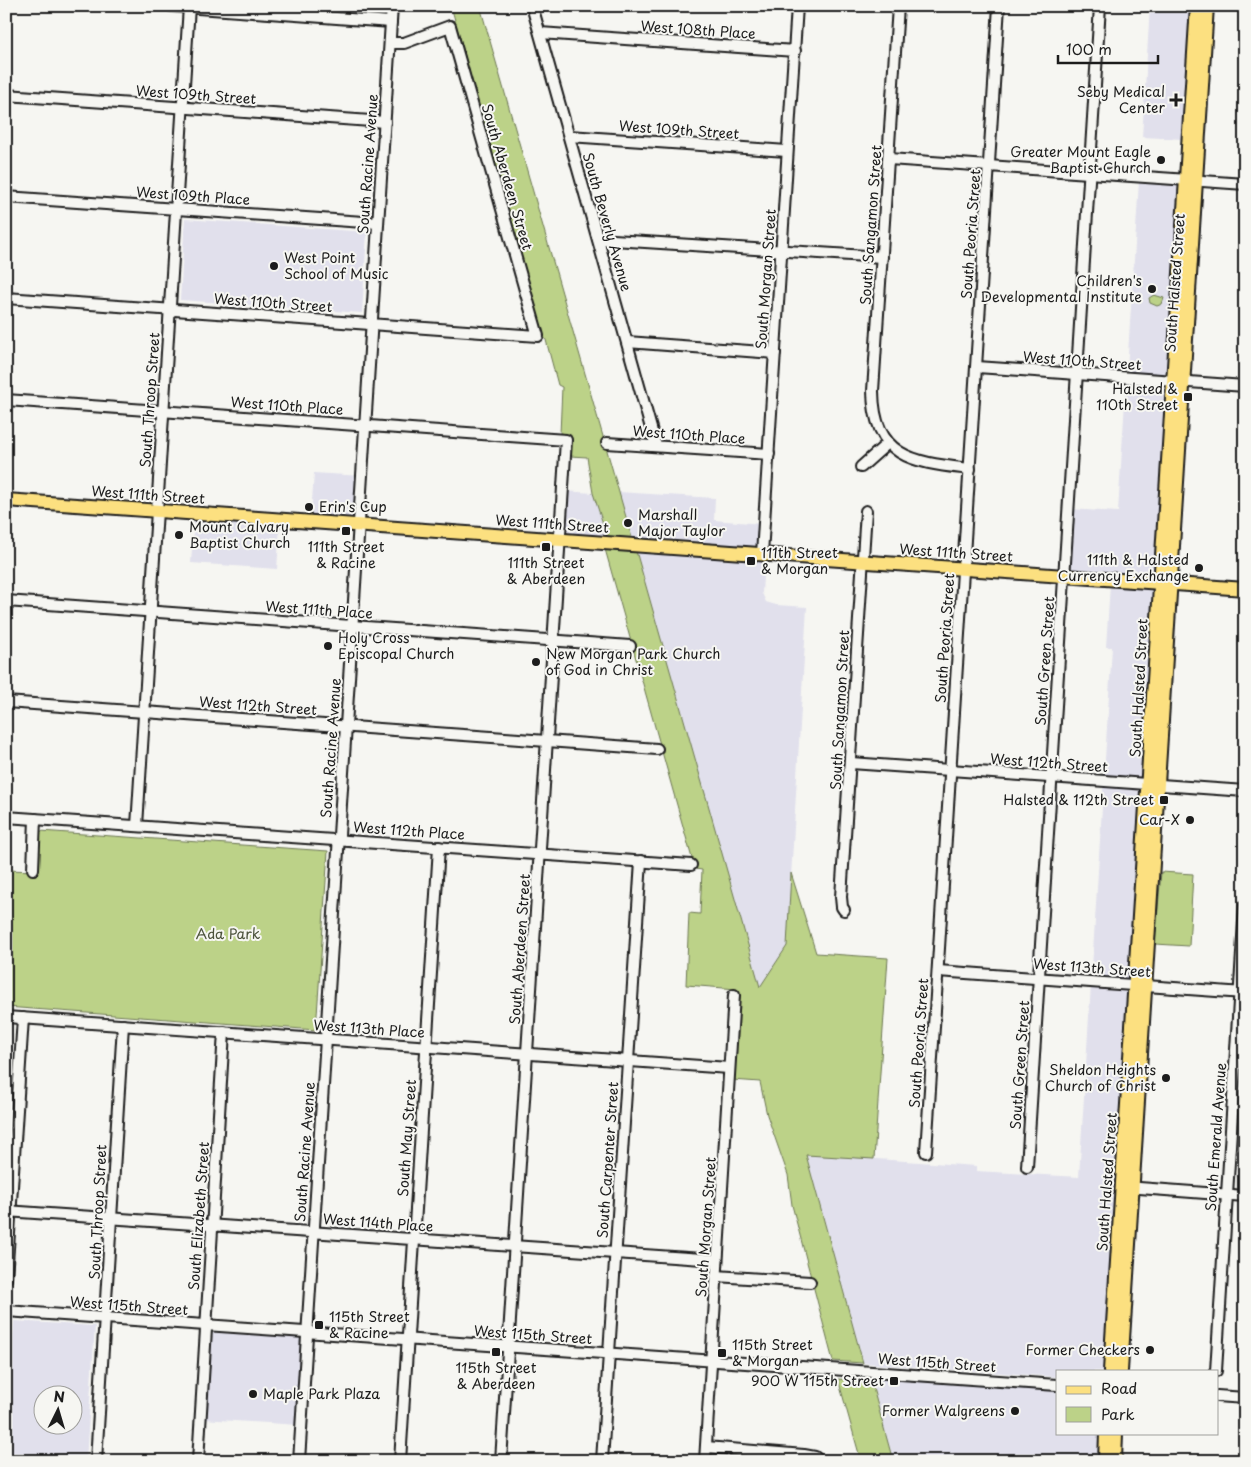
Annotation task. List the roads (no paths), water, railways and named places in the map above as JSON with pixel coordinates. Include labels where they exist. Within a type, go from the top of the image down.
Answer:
[{"type":"main road","name":"South Halsted Street","points":[[1191,180],[1197,6]]},
{"type":"main road","name":"South Halsted Street","points":[[1110,1370],[1127,1187],[1191,180],[1207,6]]},
{"type":"main road","name":"West 111th Street","points":[[6,500],[1245,589]]},
{"type":"main road","name":"South Halsted Street","points":[[1121,1370],[1127,1187]]},
{"type":"main road","points":[[1105,1461],[1106,1434]]},
{"type":"main road","points":[[1115,1461],[1116,1434]]},
{"type":"street","points":[[171,6],[391,22]]},
{"type":"street","name":"South Racine Avenue","points":[[299,1461],[392,6]]},
{"type":"street","name":"South Beverly Avenue","points":[[532,6],[656,446]]},
{"type":"street","name":"South Morgan Street","points":[[762,554],[797,6]]},
{"type":"street","name":"South Sangamon Street","points":[[898,6],[874,402],[877,422],[888,443],[905,456],[918,461],[970,469]]},
{"type":"street","name":"South Peoria Street","points":[[926,1152],[1000,6]]},
{"type":"street","name":"South Green Street","points":[[1027,1167],[1100,6]]},
{"type":"street","name":"South Throop Street","points":[[137,826],[189,7]]},
{"type":"street","name":"South Aberdeen Street","points":[[390,43],[404,43],[450,26],[538,336]]},
{"type":"street","name":"West 108th Place","points":[[540,33],[794,51]]},
{"type":"street","name":"West 109th Street","points":[[6,95],[385,122]]},
{"type":"street","name":"West 109th Street","points":[[569,136],[788,151]]},
{"type":"street","points":[[889,159],[1245,184]]},
{"type":"street","name":"West 109th Place","points":[[6,197],[378,223]]},
{"type":"street","points":[[598,239],[882,258]]},
{"type":"street","name":"West 110th Street","points":[[6,298],[538,336]]},
{"type":"street","points":[[627,342],[775,353]]},
{"type":"street","name":"West 110th Street","points":[[977,367],[1245,386]]},
{"type":"street","name":"West 110th Place","points":[[6,400],[566,440]]},
{"type":"street","name":"South Aberdeen Street","points":[[501,1461],[566,440]]},
{"type":"street","name":"West 110th Place","points":[[607,443],[769,454]]},
{"type":"street","points":[[861,466],[888,443]]},
{"type":"street","name":"South Sangamon Street","points":[[844,910],[841,897],[866,511]]},
{"type":"street","name":"West 111th Place","points":[[6,601],[630,646]]},
{"type":"street","name":"West 112th Street","points":[[6,702],[657,749]]},
{"type":"street","name":"West 112th Street","points":[[851,763],[1245,791]]},
{"type":"street","name":"West 112th Place","points":[[6,817],[690,865]]},
{"type":"street","points":[[33,869],[36,819]]},
{"type":"street","name":"South May Street","points":[[400,1461],[439,847]]},
{"type":"street","name":"South Carpenter Street","points":[[602,1461],[641,861]]},
{"type":"street","name":"South Emerald Avenue","points":[[1216,1370],[1226,1194],[1242,993],[1245,905]]},
{"type":"street","name":"West 113th Street","points":[[938,971],[1242,993]]},
{"type":"street","name":"South Morgan Street","points":[[705,1461],[734,995]]},
{"type":"street","name":"West 113th Place","points":[[6,1017],[729,1068]]},
{"type":"street","points":[[6,1279],[8,1211],[22,1018]]},
{"type":"street","name":"South Throop Street","points":[[96,1461],[123,1025]]},
{"type":"street","name":"South Elizabeth Street","points":[[198,1461],[224,1032]]},
{"type":"street","points":[[1127,1187],[1245,1196]]},
{"type":"street","name":"West 114th Place","points":[[8,1211],[717,1260]]},
{"type":"street","points":[[716,1276],[810,1282]]},
{"type":"street","name":"West 115th Street","points":[[6,1312],[1056,1385]]},
{"type":"street","points":[[1218,1396],[1245,1398]]},
{"type":"street","points":[[706,1448],[804,1454],[817,1459]]},
{"type":"place","name":"Seby Medical Center","points":[[1176,100]]},
{"type":"place","name":"Greater Mount Eagle Baptist Church","points":[[1161,160]]},
{"type":"place","name":"West Point School of Music","points":[[274,266]]},
{"type":"place","name":"Children's Developmental Institute","points":[[1152,289]]},
{"type":"place","name":"Halsted & 110th Street","points":[[1188,397]]},
{"type":"place","name":"Erin's Cup","points":[[309,507]]},
{"type":"place","name":"Marshall Major Taylor","points":[[628,523]]},
{"type":"place","name":"111th Street & Racine","points":[[346,531]]},
{"type":"place","name":"Mount Calvary Baptist Church","points":[[179,535]]},
{"type":"place","name":"111th Street & Aberdeen","points":[[546,547]]},
{"type":"place","name":"111th Street & Morgan","points":[[751,561]]},
{"type":"place","name":"111th & Halsted Currency Exchange","points":[[1199,568]]},
{"type":"place","name":"Holy Cross Episcopal Church","points":[[328,646]]},
{"type":"place","name":"New Morgan Park Church of God in Christ","points":[[536,662]]},
{"type":"place","name":"Halsted & 112th Street","points":[[1164,800]]},
{"type":"place","name":"Car-X","points":[[1190,820]]},
{"type":"place","name":"Sheldon Heights Church of Christ","points":[[1166,1078]]},
{"type":"place","name":"115th Street & Racine","points":[[319,1325]]},
{"type":"place","name":"Former Checkers","points":[[1150,1350]]},
{"type":"place","name":"115th Street & Aberdeen","points":[[496,1352]]},
{"type":"place","name":"115th Street & Morgan","points":[[722,1353]]},
{"type":"place","name":"900 W 115th Street","points":[[894,1381]]},
{"type":"place","name":"Maple Park Plaza","points":[[253,1394]]},
{"type":"place","name":"Former Walgreens","points":[[1015,1411]]},
{"type":"park label","name":"Ada Park","points":[[228,934]]}]
